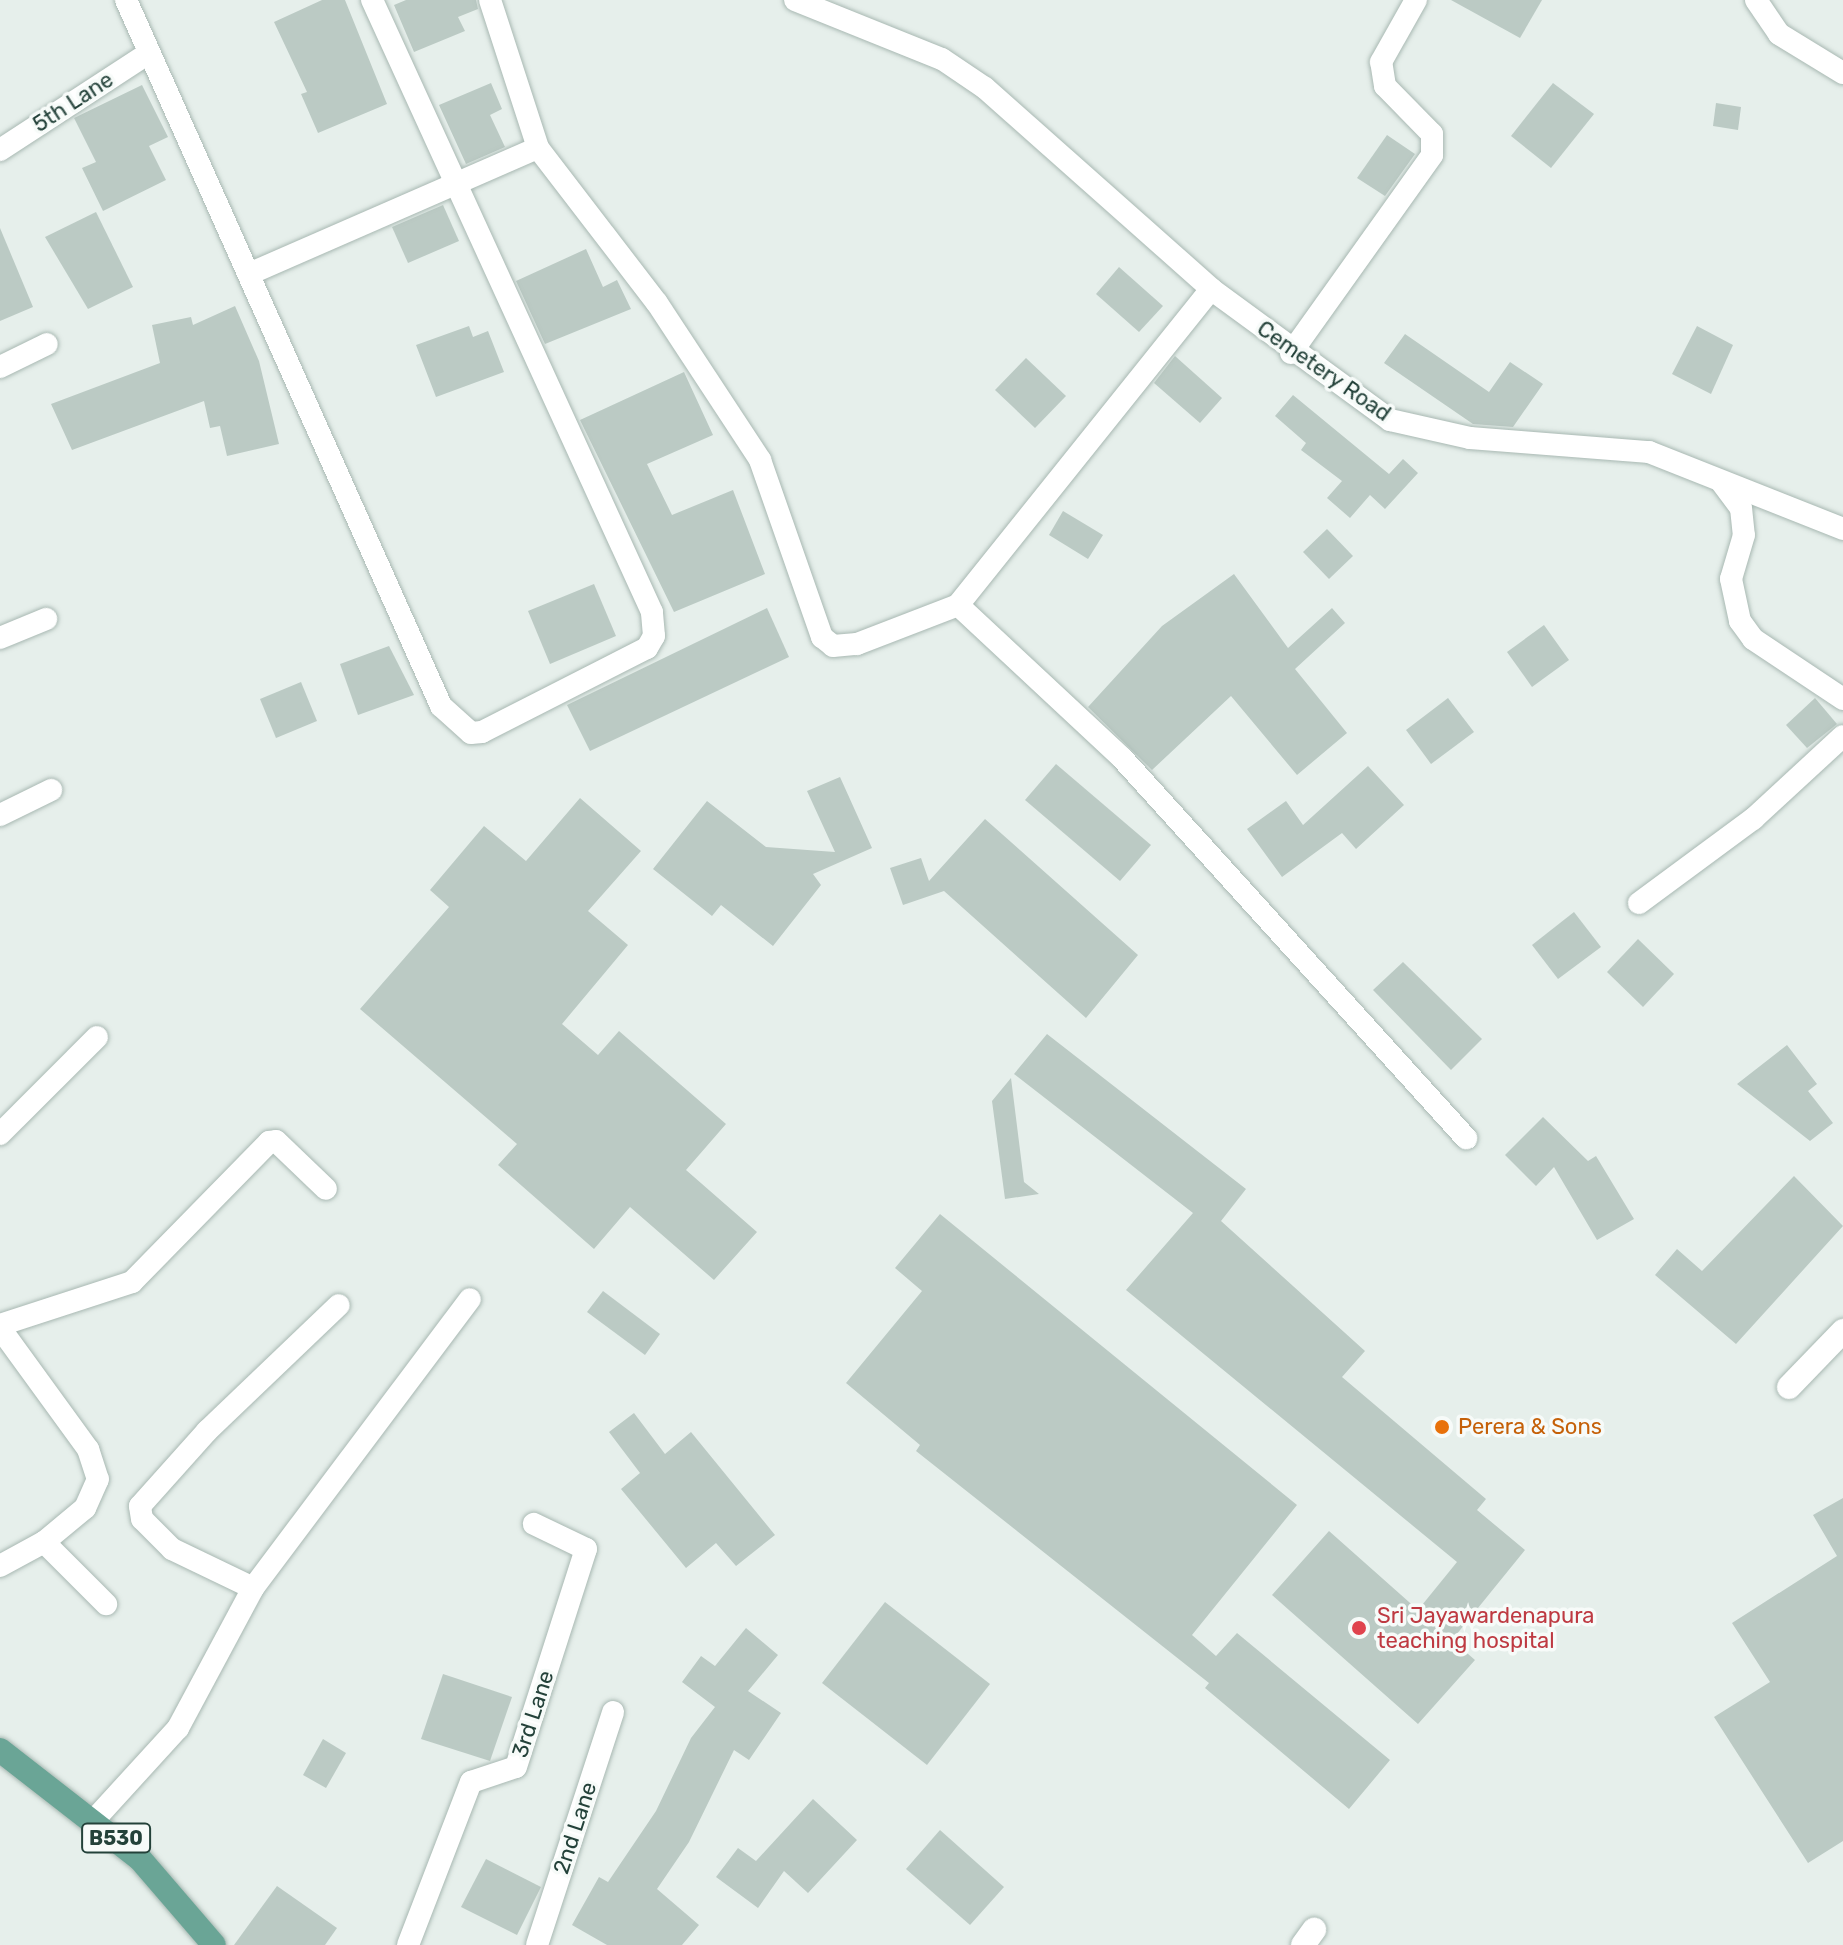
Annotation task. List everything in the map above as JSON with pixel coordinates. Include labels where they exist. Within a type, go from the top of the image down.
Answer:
[{"type":"main road","points":[[1789,1387],[1843,1331]]},
{"type":"main road","name":"B530","points":[[0,1750],[95,1819],[140,1859],[214,1945]]},
{"type":"street","points":[[126,0],[147,54],[249,274],[441,706],[471,733],[482,732],[647,648],[654,636],[652,612],[459,179],[372,0]]},
{"type":"street","points":[[490,0],[538,148],[657,303],[760,460],[822,637],[833,646],[857,644],[958,605],[1211,289]]},
{"type":"street","name":"Cemetery Road","points":[[795,0],[942,59],[985,88],[1211,289],[1291,353],[1390,420],[1470,438],[1649,452],[1843,529]]},
{"type":"street","points":[[1291,353],[1432,155],[1432,134],[1385,86],[1381,62],[1416,0]]},
{"type":"street","points":[[1756,0],[1779,34],[1843,73]]},
{"type":"street","name":"5th Lane","points":[[0,150],[147,54]]},
{"type":"street","points":[[249,274],[459,179],[538,148]]},
{"type":"street","points":[[0,367],[47,344]]},
{"type":"street","points":[[1721,482],[1741,508],[1744,535],[1731,579],[1740,621],[1753,639],[1843,699]]},
{"type":"street","points":[[958,605],[1122,758],[1466,1138]]},
{"type":"street","points":[[0,638],[46,619]]},
{"type":"street","points":[[1639,903],[1753,819],[1843,736]]},
{"type":"street","points":[[0,815],[51,790]]},
{"type":"street","points":[[0,1134],[97,1037]]},
{"type":"street","points":[[0,1566],[44,1542],[85,1508],[98,1479],[88,1449],[0,1326],[132,1282],[269,1142],[276,1141],[326,1189]]},
{"type":"street","points":[[95,1819],[178,1728],[253,1588],[470,1299]]},
{"type":"street","points":[[253,1588],[172,1549],[142,1519],[140,1506],[339,1305]]},
{"type":"street","name":"3rd Lane","points":[[408,1945],[471,1782],[516,1767],[586,1549],[534,1524]]},
{"type":"street","points":[[44,1542],[106,1604]]},
{"type":"street","name":"2nd Lane","points":[[537,1945],[613,1712]]},
{"type":"building","points":[[322,0],[345,0],[387,104],[318,133],[301,94],[307,92],[274,22]]},
{"type":"building","points":[[406,0],[476,0],[478,9],[458,17],[465,31],[414,52],[394,5]]},
{"type":"building","points":[[1451,0],[1542,0],[1520,38]]},
{"type":"building","points":[[491,83],[502,109],[490,115],[505,147],[466,164],[439,105]]},
{"type":"building","points":[[1553,83],[1594,114],[1551,168],[1511,136]]},
{"type":"building","points":[[142,85],[168,137],[149,146],[166,180],[103,211],[82,168],[96,162],[74,118]]},
{"type":"building","points":[[1716,103],[1741,107],[1738,130],[1713,126]]},
{"type":"building","points":[[1387,135],[1415,154],[1385,196],[1357,178]]},
{"type":"building","points":[[443,205],[459,241],[408,263],[392,227]]},
{"type":"building","points":[[96,212],[133,287],[88,309],[45,237]]},
{"type":"building","points":[[0,228],[33,307],[0,321]]},
{"type":"building","points":[[586,249],[603,287],[617,280],[631,309],[545,344],[516,281]]},
{"type":"building","points":[[1119,267],[1163,306],[1139,332],[1096,294]]},
{"type":"building","points":[[235,306],[259,361],[279,444],[227,456],[220,426],[210,428],[204,401],[72,450],[51,404],[160,363],[152,325],[191,317],[193,325]]},
{"type":"building","points":[[469,326],[473,337],[488,331],[504,372],[436,397],[416,345]]},
{"type":"building","points":[[1697,326],[1733,345],[1711,394],[1672,374]]},
{"type":"building","points":[[1405,334],[1489,392],[1510,362],[1543,384],[1513,427],[1473,424],[1384,363]]},
{"type":"building","points":[[1175,356],[1222,398],[1200,423],[1154,383]]},
{"type":"building","points":[[1026,358],[1066,396],[1035,428],[995,390]]},
{"type":"building","points":[[684,372],[713,435],[647,464],[672,515],[733,490],[765,574],[674,612],[580,420]]},
{"type":"building","points":[[1293,395],[1389,474],[1403,459],[1418,473],[1385,509],[1370,495],[1350,518],[1327,498],[1342,481],[1301,450],[1306,443],[1275,416]]},
{"type":"building","points":[[1063,511],[1103,535],[1088,559],[1049,535]]},
{"type":"building","points":[[1327,529],[1353,556],[1329,579],[1303,552]]},
{"type":"building","points":[[1234,574],[1288,648],[1332,608],[1345,623],[1295,669],[1347,733],[1297,775],[1231,696],[1152,770],[1088,707],[1162,626]]},
{"type":"building","points":[[594,584],[616,636],[550,664],[528,611]]},
{"type":"building","points":[[767,608],[789,657],[590,751],[567,705]]},
{"type":"building","points":[[1544,625],[1569,660],[1532,687],[1507,652]]},
{"type":"building","points":[[389,646],[414,695],[358,715],[340,664]]},
{"type":"building","points":[[301,682],[317,721],[276,738],[260,699]]},
{"type":"building","points":[[1448,698],[1474,732],[1431,764],[1406,730]]},
{"type":"building","points":[[1815,698],[1837,724],[1807,748],[1786,725]]},
{"type":"building","points":[[1056,764],[1151,845],[1120,881],[1025,800]]},
{"type":"building","points":[[1368,766],[1404,805],[1356,849],[1342,833],[1282,877],[1247,829],[1286,801],[1303,825]]},
{"type":"building","points":[[840,777],[872,848],[813,874],[821,885],[773,946],[721,905],[712,916],[653,869],[707,801],[766,847],[835,852],[807,791]]},
{"type":"building","points":[[580,798],[641,851],[588,911],[628,945],[562,1024],[598,1055],[619,1031],[726,1124],[686,1170],[757,1232],[714,1280],[630,1207],[594,1249],[498,1165],[517,1144],[360,1009],[449,907],[430,890],[484,826],[526,861]]},
{"type":"building","points":[[985,819],[1138,955],[1086,1018],[944,891],[903,905],[890,868],[921,858],[929,881]]},
{"type":"building","points":[[1574,912],[1601,947],[1558,979],[1532,945]]},
{"type":"building","points":[[1638,939],[1674,974],[1643,1007],[1607,972]]},
{"type":"building","points":[[1403,962],[1482,1039],[1451,1070],[1373,990]]},
{"type":"building","points":[[1047,1034],[1246,1189],[1221,1221],[1365,1351],[1342,1377],[1486,1499],[1477,1510],[1525,1550],[1452,1640],[1475,1660],[1418,1724],[1272,1595],[1329,1531],[1418,1610],[1457,1562],[1126,1290],[1193,1213],[1014,1074]]},
{"type":"building","points":[[1787,1045],[1817,1084],[1808,1091],[1833,1123],[1810,1141],[1737,1084]]},
{"type":"building","points":[[1011,1078],[1024,1182],[1039,1194],[1005,1199],[992,1101]]},
{"type":"building","points":[[1543,1117],[1588,1161],[1596,1156],[1634,1219],[1597,1240],[1554,1167],[1536,1186],[1505,1155]]},
{"type":"building","points":[[1794,1176],[1843,1226],[1736,1344],[1655,1275],[1677,1249],[1702,1271]]},
{"type":"building","points":[[940,1214],[1297,1505],[1192,1635],[1216,1656],[1237,1633],[1390,1760],[1349,1809],[1205,1688],[1209,1683],[916,1451],[920,1445],[846,1383],[922,1291],[895,1268]]},
{"type":"building","points":[[603,1291],[660,1334],[645,1355],[587,1312]]},
{"type":"building","points":[[634,1413],[665,1454],[691,1432],[775,1535],[736,1566],[716,1543],[686,1568],[621,1489],[640,1473],[609,1432]]},
{"type":"building","points":[[1843,1498],[1843,1841],[1808,1863],[1714,1717],[1770,1682],[1732,1623],[1837,1556],[1813,1515]]},
{"type":"building","points":[[885,1602],[990,1684],[927,1765],[822,1683]]},
{"type":"building","points":[[746,1628],[778,1655],[748,1691],[781,1713],[749,1760],[734,1750],[689,1842],[657,1889],[699,1925],[682,1945],[607,1945],[572,1925],[599,1877],[608,1882],[656,1811],[691,1738],[715,1707],[682,1682],[701,1656],[715,1666]]},
{"type":"building","points":[[443,1674],[512,1697],[490,1761],[421,1739]]},
{"type":"building","points":[[323,1739],[346,1753],[326,1788],[303,1775]]},
{"type":"building","points":[[813,1799],[857,1840],[808,1893],[784,1871],[758,1908],[716,1877],[738,1848],[756,1861]]},
{"type":"building","points":[[940,1830],[1004,1887],[970,1925],[906,1869]]},
{"type":"building","points":[[486,1859],[541,1887],[517,1935],[461,1907]]},
{"type":"building","points":[[277,1886],[337,1928],[325,1945],[234,1945]]},
{"type":"place","name":"Perera & Sons","points":[[1442,1427]]},
{"type":"place","name":"Sri Jayawardenapura teaching hospital","points":[[1359,1628]]}]
